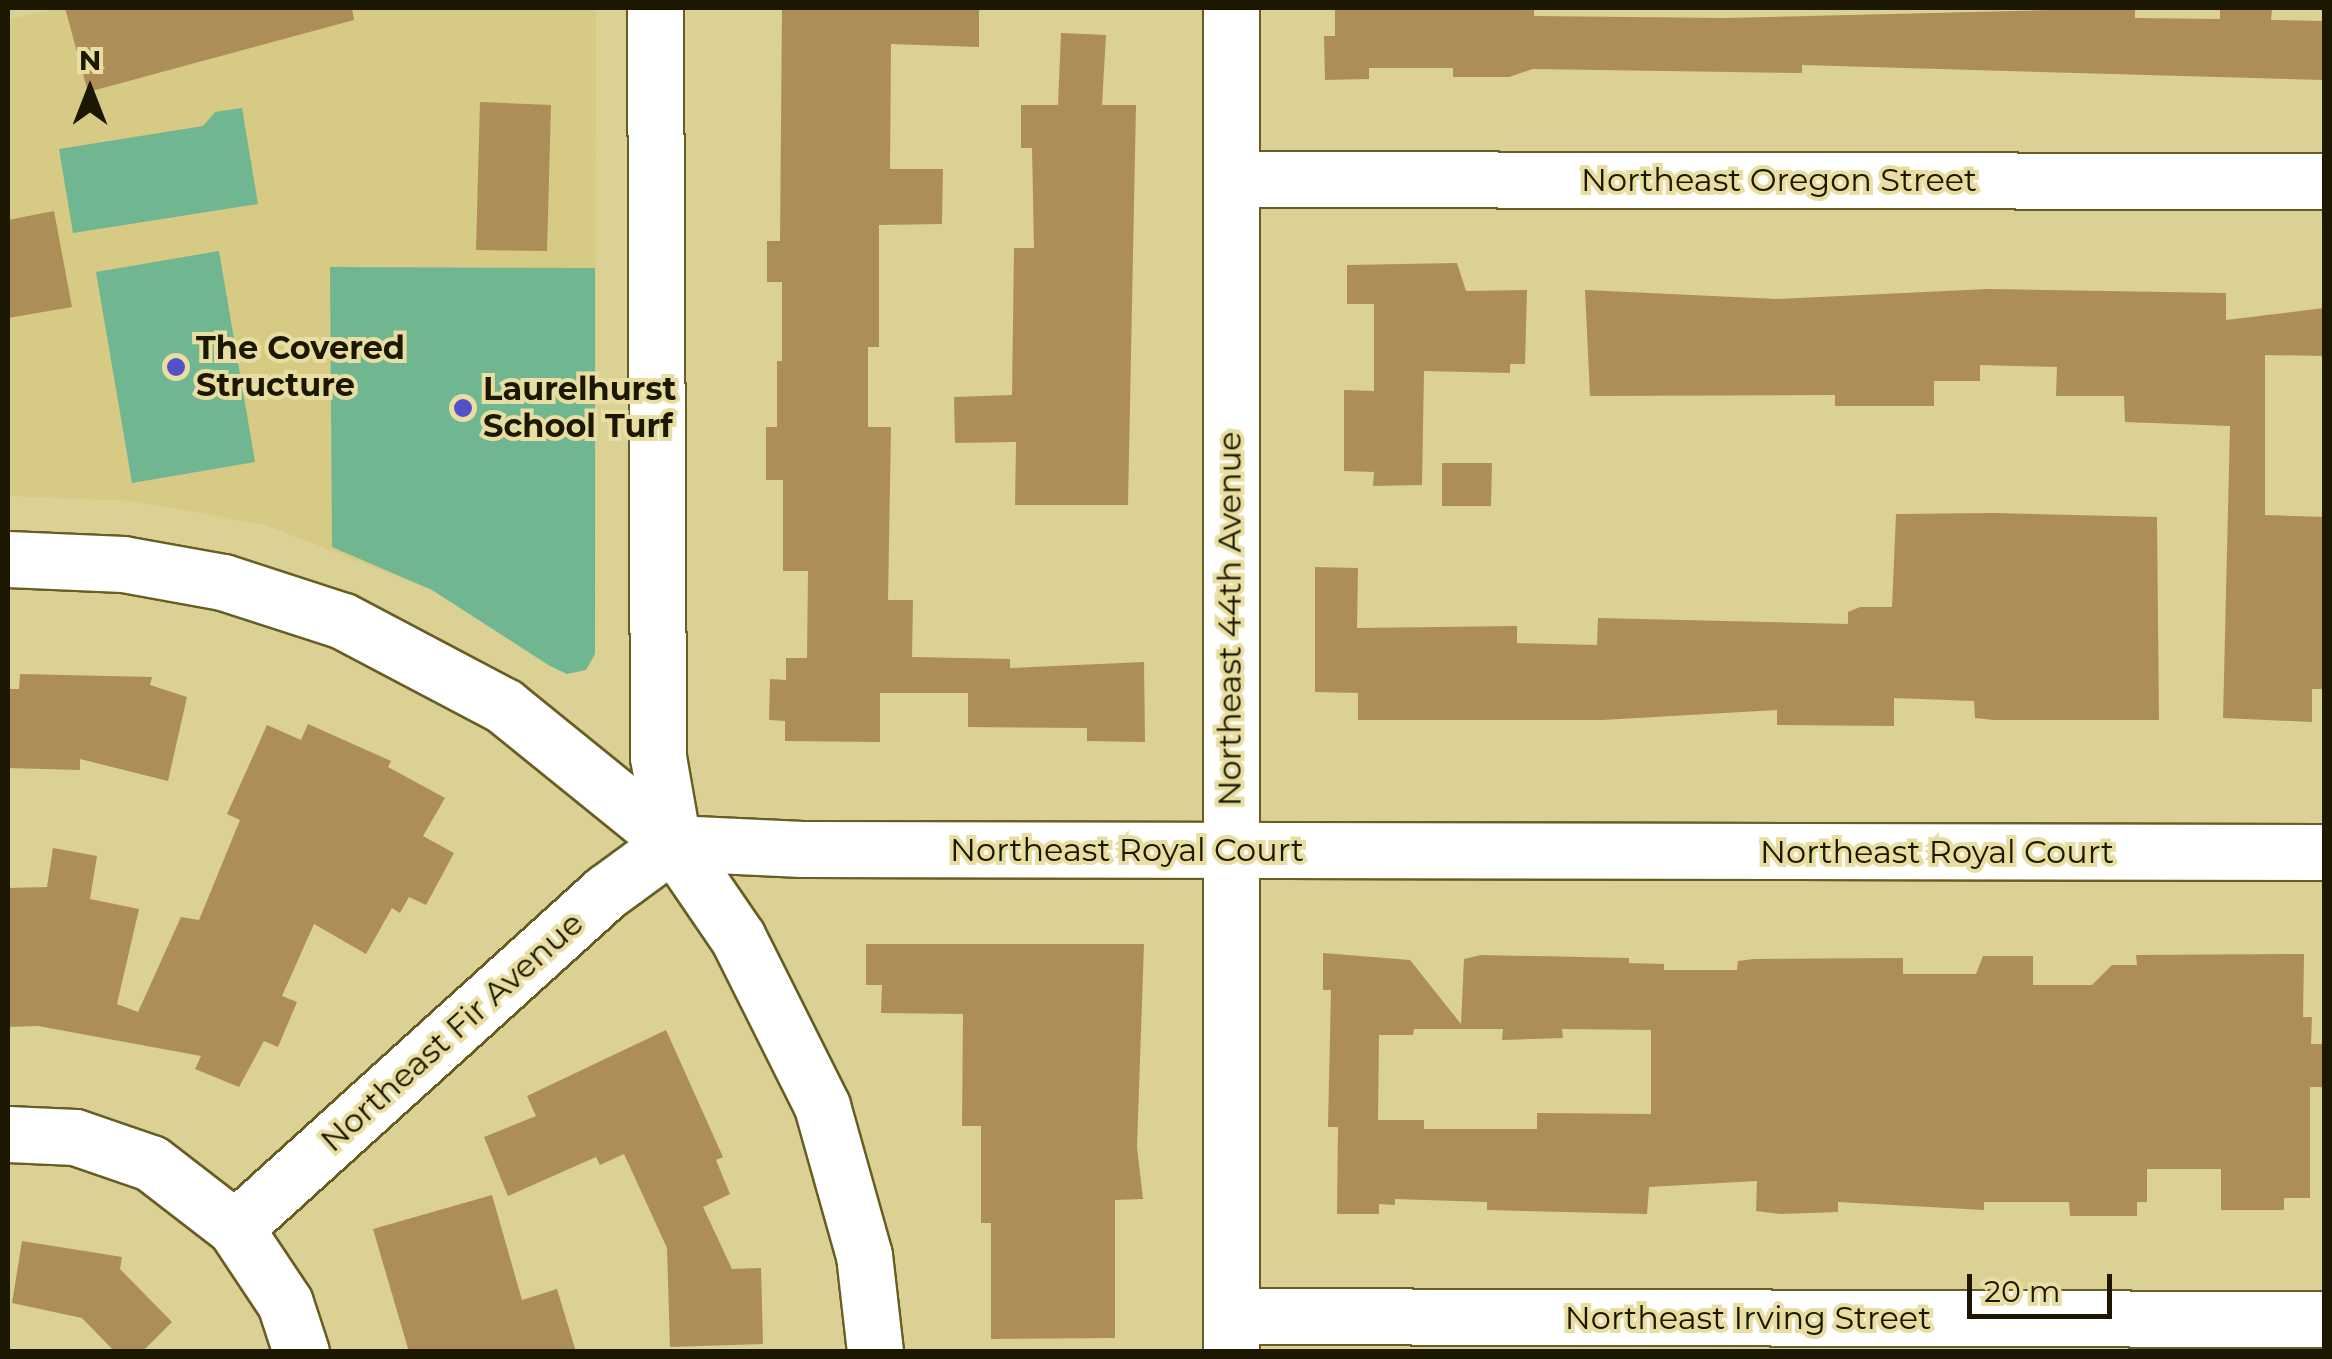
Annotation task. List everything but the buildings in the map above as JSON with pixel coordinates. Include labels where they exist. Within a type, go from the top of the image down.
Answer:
[{"type":"street","points":[[655,8],[658,756],[673,843]]},
{"type":"street","name":"Northeast 44th Avenue","points":[[1230,1334],[1231,8]]},
{"type":"street","name":"Northeast Oregon Street","points":[[1233,179],[2324,182]]},
{"type":"street","points":[[8,559],[124,564],[223,582],[343,620],[504,706],[673,843],[738,938],[822,1106],[864,1255],[875,1352]]},
{"type":"street","name":"Northeast Royal Court","points":[[673,843],[1229,851],[2324,852]]},
{"type":"street","name":"Northeast Fir Avenue","points":[[236,1228],[606,892],[673,843]]},
{"type":"street","points":[[8,1134],[75,1137],[117,1148],[151,1163],[236,1228],[285,1303],[301,1352]]},
{"type":"street","name":"Northeast Irving Street","points":[[1230,1334],[2324,1319]]},
{"type":"shaded area","points":[[58,8],[596,8],[595,654],[586,670],[567,674],[432,590],[265,525],[133,501],[8,496],[8,20]]},
{"type":"green space","points":[[242,108],[258,204],[73,233],[59,149],[203,126],[215,112]]},
{"type":"green space","name":"The Covered Structure","points":[[219,251],[255,462],[132,483],[96,272]]},
{"type":"green space","name":"Laurelhurst School Turf","points":[[330,267],[595,268],[595,654],[586,670],[567,674],[550,666],[432,590],[332,547]]},
{"type":"place","name":"The Covered Structure","points":[[176,367]]},
{"type":"place","name":"Laurelhurst School Turf","points":[[463,408]]}]
